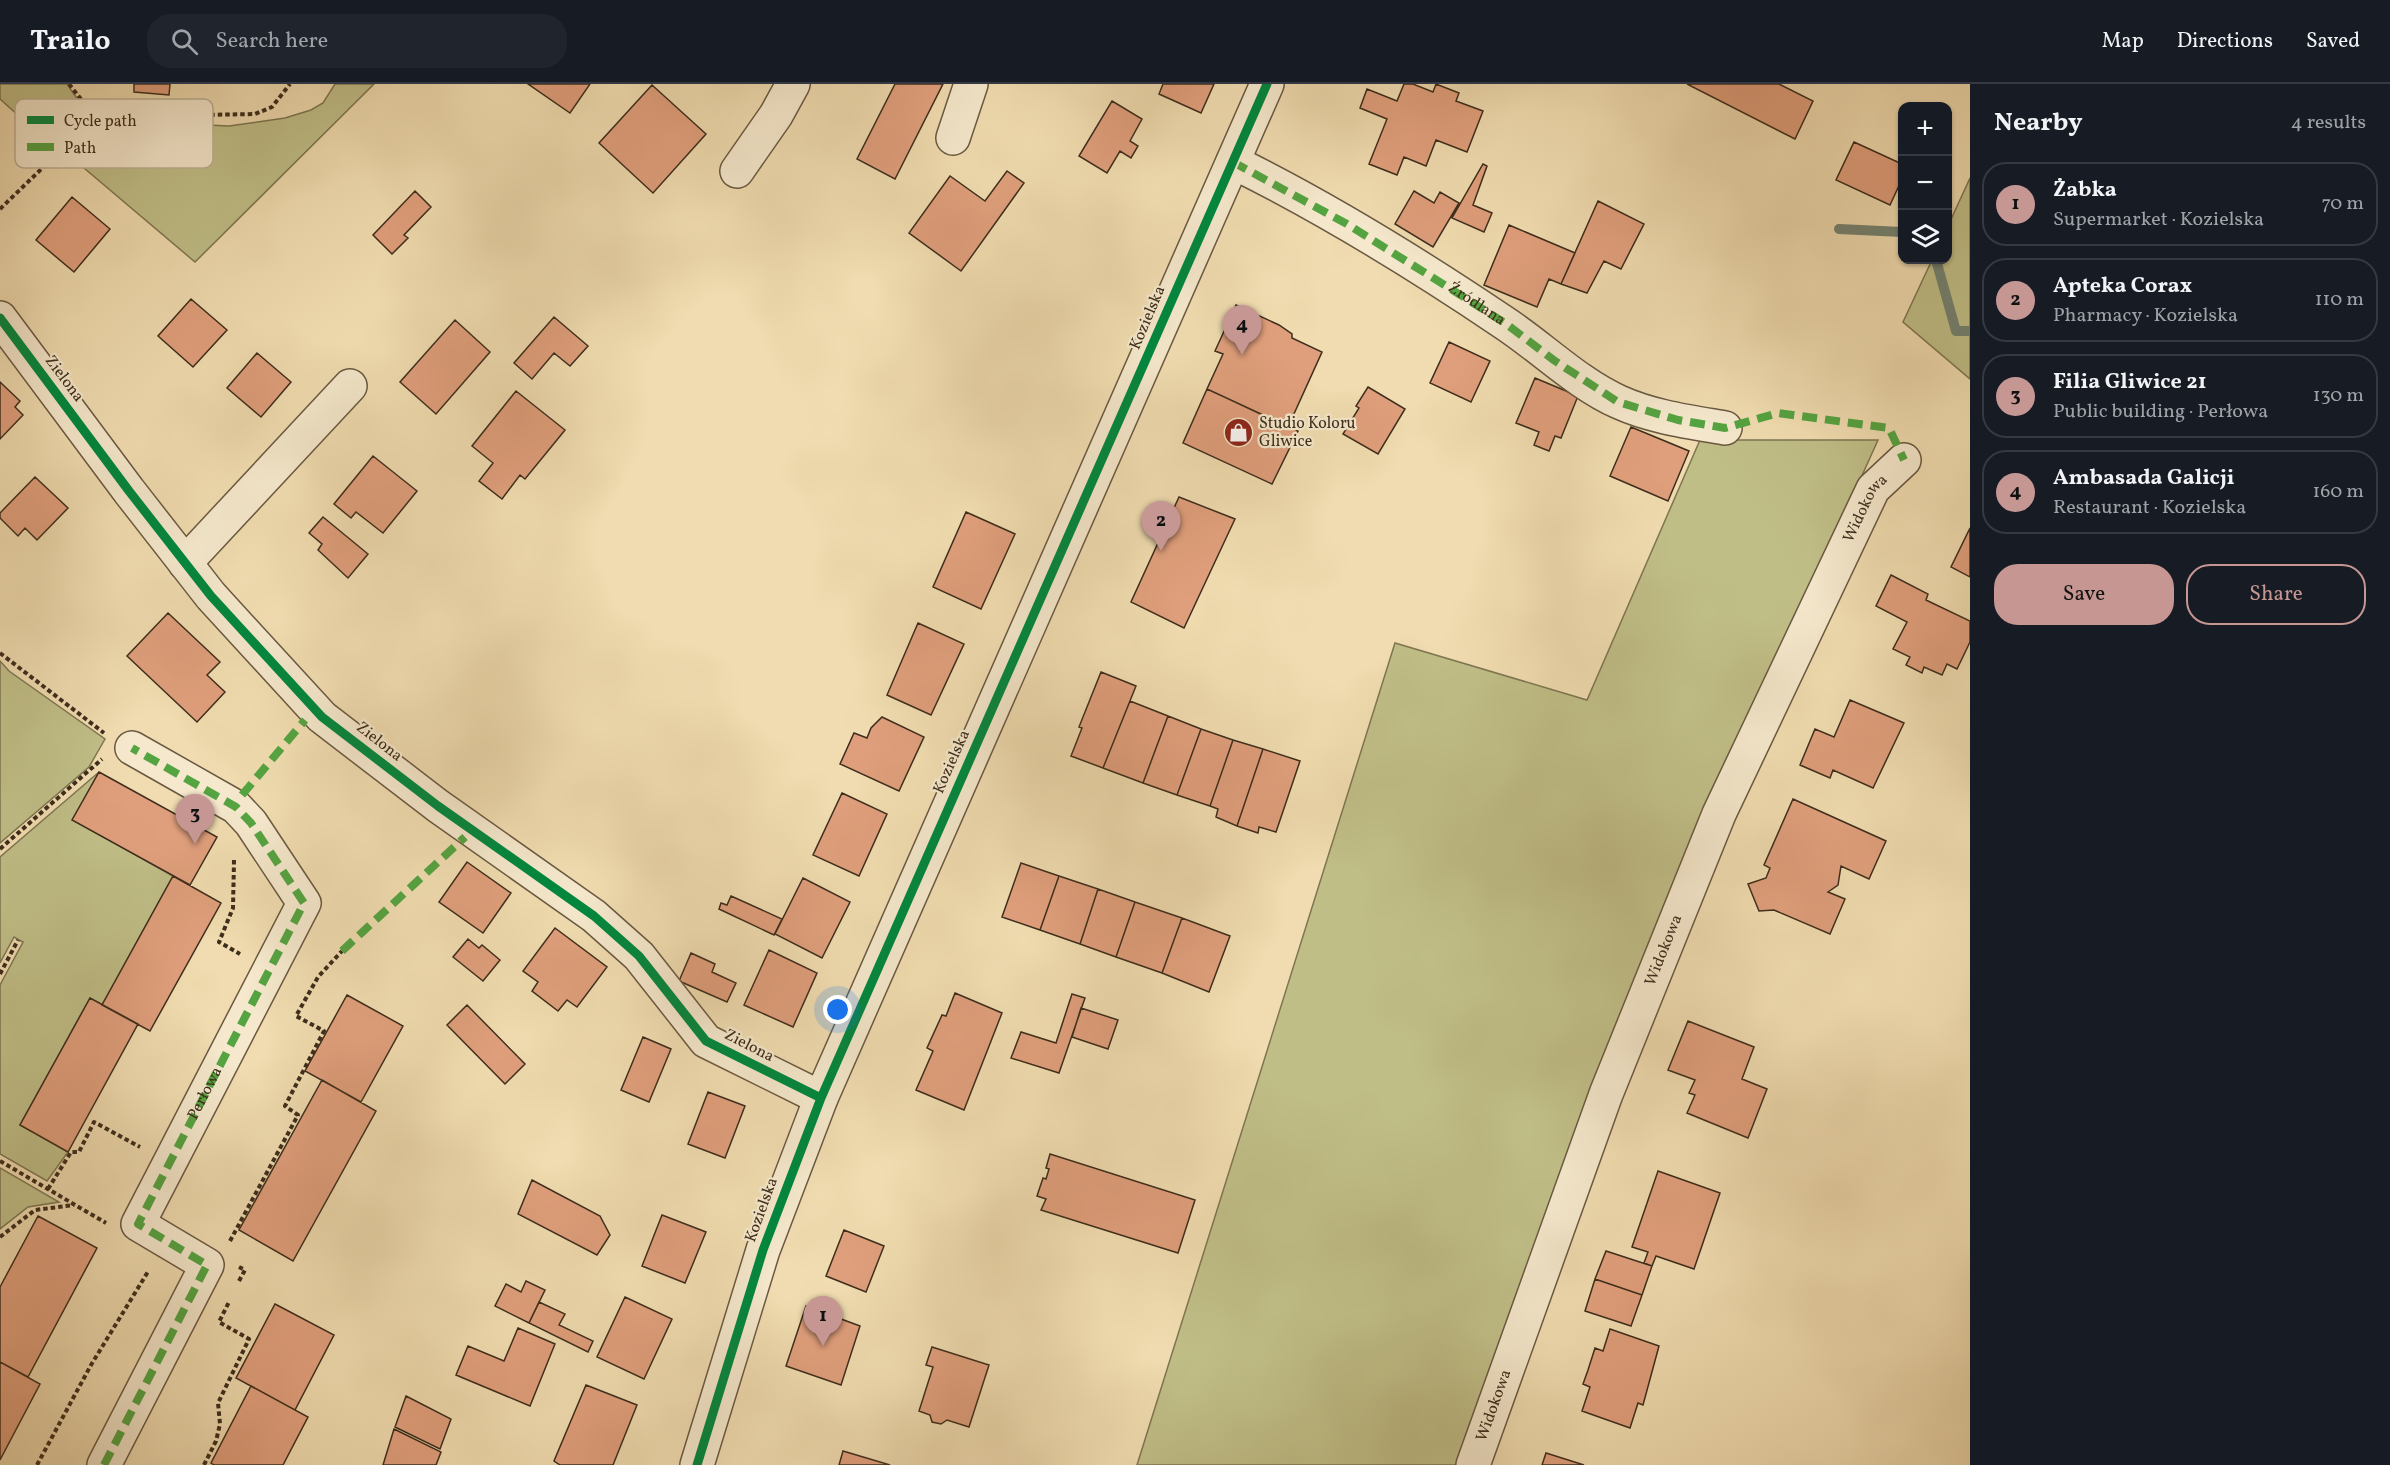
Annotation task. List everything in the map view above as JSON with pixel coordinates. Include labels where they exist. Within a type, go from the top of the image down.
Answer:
[{"type":"street","points":[[737,171],[776,115],[793,84]]},
{"type":"street","points":[[953,138],[971,84]]},
{"type":"street","name":"Kozielska","points":[[697,1465],[760,1261],[820,1098],[1267,84]]},
{"type":"street","name":"Źródlana","points":[[1233,162],[1347,224],[1505,323],[1555,361],[1618,402],[1678,420],[1725,428]]},
{"type":"street","name":"Zielona","points":[[0,318],[211,596],[322,717],[438,806],[594,916],[639,956],[706,1041],[820,1098]]},
{"type":"street","points":[[185,562],[350,386]]},
{"type":"street","name":"Widokowa","points":[[1473,1465],[1606,1094],[1719,814],[1873,489],[1904,460]]},
{"type":"street","name":"Perłowa","points":[[104,1465],[207,1265],[138,1224],[304,903],[251,823],[236,807],[116,745]]},
{"type":"path","points":[[69,84],[81,99]]},
{"type":"path","points":[[213,115],[255,114],[272,107],[290,84]]},
{"type":"path","points":[[0,209],[42,168]]},
{"type":"path","points":[[0,653],[116,745],[0,849]]},
{"type":"path","points":[[234,856],[233,908],[219,942],[244,956]]},
{"type":"path","points":[[0,974],[18,940]]},
{"type":"path","points":[[227,1246],[298,1115],[285,1106],[324,1031],[296,1016],[318,977],[342,951]]},
{"type":"path","points":[[48,1189],[71,1152],[79,1152],[94,1122],[146,1150]]},
{"type":"path","points":[[0,1161],[111,1226]]},
{"type":"path","points":[[0,1237],[35,1210],[75,1205]]},
{"type":"path","points":[[37,1465],[91,1365],[152,1264]]},
{"type":"path","points":[[204,1465],[216,1441],[220,1424],[218,1403],[249,1339],[219,1322],[245,1270],[237,1265]]},
{"type":"shaded area","points":[[0,84],[67,84],[77,99],[15,99],[15,112],[0,99]]},
{"type":"shaded area","points":[[335,84],[374,84],[195,262],[84,168],[213,168],[213,125],[229,126],[285,118],[311,110],[323,103]]},
{"type":"shaded area","points":[[1970,178],[1970,379],[1903,322],[1930,264],[1952,264],[1952,217]]},
{"type":"shaded area","points":[[1700,440],[1878,440],[1632,985],[1459,1465],[1137,1465],[1395,643],[1587,700]]},
{"type":"shaded area","points":[[0,661],[9,671],[105,739],[89,767],[0,843]]},
{"type":"shaded area","points":[[99,772],[73,820],[173,876],[102,1005],[90,998],[20,1125],[68,1152],[47,1181],[0,1154],[0,985],[23,942],[14,937],[0,963],[0,857]]},
{"type":"shaded area","points":[[0,1168],[59,1202],[28,1207],[0,1229]]},
{"type":"building","points":[[134,84],[170,84],[169,95],[134,92]]},
{"type":"building","points":[[528,84],[590,84],[570,113]]},
{"type":"building","points":[[895,84],[943,84],[895,179],[857,159]]},
{"type":"building","points":[[1163,84],[1214,84],[1201,113],[1159,94]]},
{"type":"building","points":[[1404,84],[1413,84],[1433,92],[1436,84],[1459,93],[1456,101],[1483,111],[1467,152],[1436,140],[1426,166],[1404,157],[1397,175],[1369,164],[1387,119],[1360,108],[1367,89],[1397,101]]},
{"type":"building","points":[[1687,84],[1779,84],[1813,101],[1795,139]]},
{"type":"building","points":[[652,85],[706,134],[653,193],[599,143]]},
{"type":"building","points":[[1112,101],[1142,119],[1130,141],[1138,146],[1131,158],[1120,151],[1107,173],[1079,156]]},
{"type":"building","points":[[1854,142],[1898,162],[1898,188],[1890,205],[1836,180]]},
{"type":"building","points":[[1483,164],[1487,166],[1473,205],[1492,213],[1484,232],[1452,218]]},
{"type":"building","points":[[1007,171],[1024,183],[961,271],[909,233],[950,176],[985,201]]},
{"type":"building","points":[[415,191],[431,207],[404,235],[408,238],[392,254],[373,235]]},
{"type":"building","points":[[1414,191],[1434,203],[1440,192],[1459,203],[1433,247],[1395,224]]},
{"type":"building","points":[[72,197],[110,229],[74,272],[36,240]]},
{"type":"building","points":[[1598,201],[1644,224],[1621,269],[1604,261],[1587,293],[1561,284]]},
{"type":"building","points":[[1509,225],[1575,253],[1561,284],[1549,279],[1537,307],[1484,285]]},
{"type":"building","points":[[191,299],[227,330],[193,367],[158,336]]},
{"type":"building","points":[[1236,305],[1279,325],[1292,334],[1292,338],[1322,352],[1288,427],[1207,389],[1223,354],[1215,351]]},
{"type":"building","points":[[554,317],[588,346],[570,366],[554,353],[532,379],[514,363]]},
{"type":"building","points":[[455,320],[490,352],[436,414],[400,382]]},
{"type":"building","points":[[1449,342],[1490,361],[1471,402],[1430,383]]},
{"type":"building","points":[[257,353],[291,382],[261,417],[227,388]]},
{"type":"building","points":[[1535,378],[1578,396],[1561,438],[1555,436],[1549,451],[1534,445],[1539,432],[1516,423]]},
{"type":"building","points":[[0,382],[20,401],[15,407],[23,415],[0,439]]},
{"type":"building","points":[[1368,387],[1405,409],[1378,454],[1343,434],[1359,408],[1356,406]]},
{"type":"building","points":[[1207,389],[1298,431],[1272,484],[1183,443]]},
{"type":"building","points":[[516,391],[565,430],[525,479],[520,475],[502,499],[479,481],[493,463],[472,446]]},
{"type":"building","points":[[1631,427],[1689,451],[1668,501],[1610,476]]},
{"type":"building","points":[[373,456],[417,491],[383,533],[356,512],[351,518],[334,504]]},
{"type":"building","points":[[35,477],[68,508],[37,540],[25,528],[18,536],[0,518],[0,513]]},
{"type":"building","points":[[1179,497],[1235,519],[1184,628],[1131,602]]},
{"type":"building","points":[[966,512],[1015,534],[981,609],[933,587]]},
{"type":"building","points":[[323,517],[368,554],[348,578],[318,550],[322,544],[309,533]]},
{"type":"building","points":[[1970,528],[1970,577],[1951,567]]},
{"type":"building","points":[[1891,575],[1928,594],[1926,600],[1970,621],[1970,642],[1957,669],[1947,664],[1942,675],[1924,667],[1922,673],[1906,665],[1910,657],[1893,649],[1907,622],[1876,606]]},
{"type":"building","points":[[168,613],[220,662],[207,675],[225,692],[197,722],[127,656]]},
{"type":"building","points":[[918,623],[964,644],[931,715],[887,695]]},
{"type":"building","points":[[1101,672],[1136,686],[1103,768],[1071,756],[1082,728],[1079,727]]},
{"type":"building","points":[[1850,700],[1904,723],[1873,788],[1833,770],[1830,778],[1800,765],[1815,729],[1834,737]]},
{"type":"building","points":[[1130,701],[1168,716],[1143,783],[1103,768]]},
{"type":"building","points":[[1168,716],[1201,729],[1177,795],[1143,783]]},
{"type":"building","points":[[882,717],[924,737],[899,791],[840,764],[854,733],[867,738],[871,728]]},
{"type":"building","points":[[1201,729],[1233,740],[1210,806],[1177,795]]},
{"type":"building","points":[[1233,740],[1263,749],[1237,826],[1216,817],[1218,809],[1210,806]]},
{"type":"building","points":[[1263,749],[1300,761],[1276,832],[1259,827],[1258,833],[1237,826]]},
{"type":"building","points":[[99,772],[217,837],[190,885],[72,820]]},
{"type":"building","points":[[842,793],[887,814],[859,876],[813,855]]},
{"type":"building","points":[[1793,799],[1886,841],[1869,879],[1841,866],[1838,885],[1828,892],[1845,899],[1830,934],[1774,910],[1759,911],[1748,884],[1766,878],[1770,868],[1764,865]]},
{"type":"building","points":[[467,862],[511,893],[483,933],[439,902]]},
{"type":"building","points":[[1021,863],[1059,876],[1040,930],[1002,917]]},
{"type":"building","points":[[173,876],[221,903],[150,1031],[102,1005]]},
{"type":"building","points":[[1059,876],[1098,889],[1080,944],[1040,930]]},
{"type":"building","points":[[803,878],[850,902],[822,958],[775,934]]},
{"type":"building","points":[[1098,889],[1135,902],[1116,957],[1080,944]]},
{"type":"building","points":[[731,896],[782,919],[774,935],[719,909],[721,903],[727,905]]},
{"type":"building","points":[[1135,902],[1182,918],[1162,973],[1116,957]]},
{"type":"building","points":[[1182,918],[1230,936],[1209,992],[1162,973]]},
{"type":"building","points":[[555,928],[607,967],[577,1007],[567,1000],[558,1011],[532,991],[538,982],[523,971]]},
{"type":"building","points":[[468,939],[479,948],[482,945],[500,960],[483,981],[453,957]]},
{"type":"building","points":[[769,950],[817,973],[793,1027],[744,1005]]},
{"type":"building","points":[[691,953],[715,964],[712,972],[736,983],[727,1002],[679,981]]},
{"type":"building","points":[[955,993],[1002,1013],[964,1110],[916,1090],[933,1051],[927,1048],[942,1015],[946,1016]]},
{"type":"building","points":[[1072,994],[1085,998],[1059,1073],[1011,1058],[1021,1032],[1056,1043]]},
{"type":"building","points":[[347,995],[403,1026],[361,1102],[305,1071]]},
{"type":"building","points":[[90,998],[138,1024],[68,1152],[20,1125]]},
{"type":"building","points":[[467,1005],[525,1064],[505,1084],[447,1025]]},
{"type":"building","points":[[1081,1008],[1118,1020],[1108,1049],[1072,1037]]},
{"type":"building","points":[[1688,1021],[1754,1047],[1742,1079],[1767,1089],[1748,1138],[1687,1113],[1695,1095],[1689,1093],[1695,1080],[1668,1070]]},
{"type":"building","points":[[643,1037],[671,1049],[649,1102],[621,1090]]},
{"type":"building","points":[[322,1080],[376,1111],[293,1261],[239,1230]]},
{"type":"building","points":[[708,1092],[745,1106],[725,1158],[688,1144]]},
{"type":"building","points":[[1050,1154],[1195,1200],[1178,1253],[1041,1210],[1046,1199],[1037,1196],[1043,1178],[1046,1179]]},
{"type":"building","points":[[1658,1171],[1720,1193],[1694,1269],[1656,1256],[1652,1266],[1644,1263],[1648,1252],[1632,1247]]},
{"type":"building","points":[[532,1180],[600,1216],[610,1235],[597,1255],[518,1214]]},
{"type":"building","points":[[662,1215],[706,1232],[685,1283],[642,1266]]},
{"type":"building","points":[[38,1216],[97,1248],[28,1377],[0,1362],[0,1287]]},
{"type":"building","points":[[844,1230],[884,1246],[866,1292],[826,1276]]},
{"type":"building","points":[[1606,1251],[1652,1266],[1642,1295],[1595,1279]]},
{"type":"building","points":[[1595,1279],[1642,1295],[1631,1326],[1585,1311]]},
{"type":"building","points":[[526,1281],[545,1290],[529,1323],[495,1306],[506,1284],[521,1292]]},
{"type":"building","points":[[625,1297],[672,1319],[644,1379],[597,1357]]},
{"type":"building","points":[[539,1302],[565,1314],[559,1325],[593,1341],[588,1352],[529,1323]]},
{"type":"building","points":[[275,1304],[334,1335],[295,1410],[236,1378]]},
{"type":"building","points":[[806,1306],[860,1326],[841,1385],[786,1366]]},
{"type":"building","points":[[518,1328],[555,1344],[530,1406],[456,1375],[468,1346],[504,1361]]},
{"type":"building","points":[[1610,1329],[1659,1346],[1643,1405],[1638,1403],[1630,1428],[1582,1411],[1590,1387],[1583,1384],[1595,1348],[1603,1351]]},
{"type":"building","points":[[932,1347],[989,1365],[969,1427],[947,1420],[941,1424],[932,1422],[930,1415],[919,1411],[933,1367],[926,1365]]},
{"type":"building","points":[[0,1362],[40,1384],[0,1460]]},
{"type":"building","points":[[586,1385],[637,1405],[613,1465],[560,1465],[554,1461]]},
{"type":"building","points":[[251,1386],[308,1417],[283,1465],[214,1465],[211,1463]]},
{"type":"building","points":[[406,1396],[451,1419],[440,1449],[395,1427]]},
{"type":"building","points":[[394,1429],[441,1452],[436,1465],[383,1465]]},
{"type":"building","points":[[843,1451],[890,1465],[839,1465]]},
{"type":"building","points":[[1546,1453],[1584,1465],[1542,1465]]},
{"type":"waterway","points":[[1839,229],[1898,232]]},
{"type":"waterway","points":[[1937,264],[1956,331],[1970,331]]},
{"type":"marked path","points":[[1233,162],[1347,224],[1505,323],[1555,361],[1618,402],[1678,420],[1725,428],[1778,413],[1889,428],[1904,460]]},
{"type":"marked path","points":[[242,795],[305,720]]},
{"type":"marked path","points":[[104,1465],[207,1265],[138,1224],[304,903],[251,823],[236,807],[132,748]]},
{"type":"marked path","points":[[342,951],[465,837]]},
{"type":"cycle path","points":[[697,1465],[763,1250],[821,1098],[1267,84]]},
{"type":"cycle path","points":[[0,318],[129,491],[211,596],[322,717],[438,806],[594,916],[639,956],[706,1041],[821,1098]]},
{"type":"place","name":"Ambasada Galicji","points":[[1242,355]]},
{"type":"place","name":"Studio Koloru Gliwice","points":[[1238,433]]},
{"type":"place","name":"Apteka Corax","points":[[1161,551]]},
{"type":"place","name":"Filia Gliwice 21","points":[[195,844]]},
{"type":"place","name":"Żabka","points":[[823,1346]]}]
